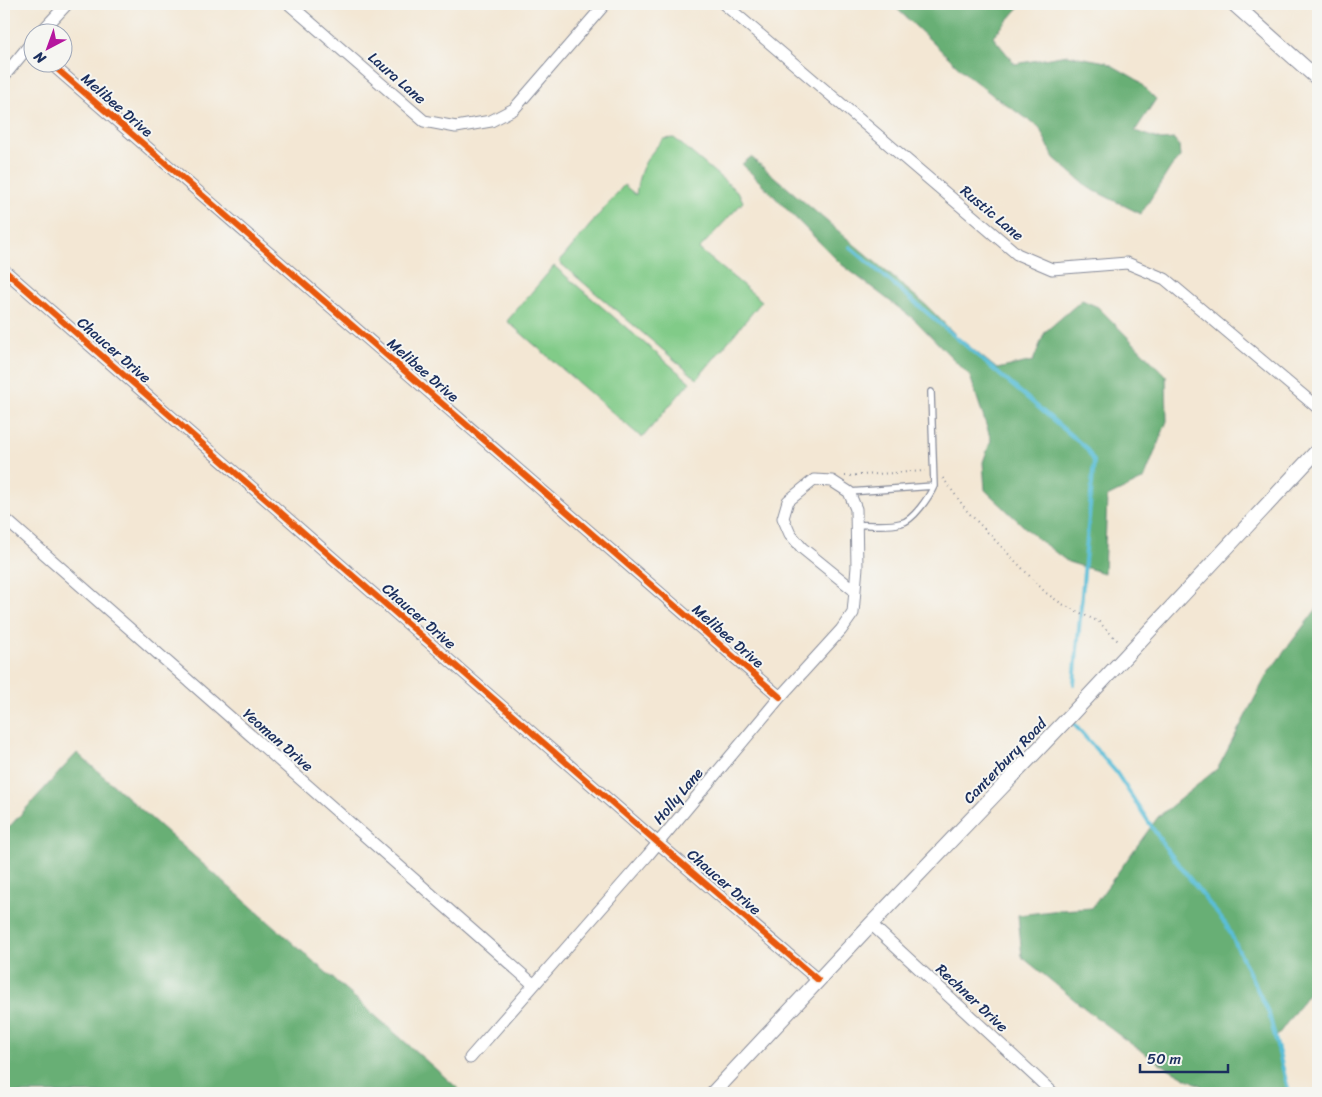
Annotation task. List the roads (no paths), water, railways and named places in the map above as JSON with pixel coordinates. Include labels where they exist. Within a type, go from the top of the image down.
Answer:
[{"type":"street","points":[[50,22],[67,4]]},
{"type":"street","name":"Laura Lane","points":[[289,4],[424,121],[456,127],[491,121],[514,109],[605,4]]},
{"type":"street","name":"Rustic Lane","points":[[724,4],[1018,254],[1052,269],[1127,264],[1165,279],[1318,408]]},
{"type":"street","points":[[1234,4],[1318,79]]},
{"type":"street","points":[[4,76],[22,56]]},
{"type":"street","name":"Melibee Drive","points":[[61,72],[780,697]]},
{"type":"street","name":"Chaucer Drive","points":[[4,270],[658,843],[818,980]]},
{"type":"street","name":"Canterbury Road","points":[[713,1093],[1318,450]]},
{"type":"street","points":[[848,492],[832,481],[814,480],[788,501],[784,518],[790,534],[802,548],[855,592]]},
{"type":"street","name":"Holly Lane","points":[[470,1058],[658,843],[780,697],[841,630],[853,613],[857,567],[857,525],[856,508],[848,492]]},
{"type":"street","name":"Yeoman Drive","points":[[4,518],[533,984]]},
{"type":"street","name":"Rechner Drive","points":[[871,924],[1052,1093]]},
{"type":"lane","points":[[857,525],[901,524],[910,519],[930,495],[934,486],[931,392]]},
{"type":"lane","points":[[848,492],[934,486]]},
{"type":"waterway","points":[[850,247],[1086,448],[1094,461],[1074,684]]},
{"type":"waterway","points":[[1072,722],[1116,772],[1165,847],[1227,926],[1269,1014],[1289,1093]]}]
